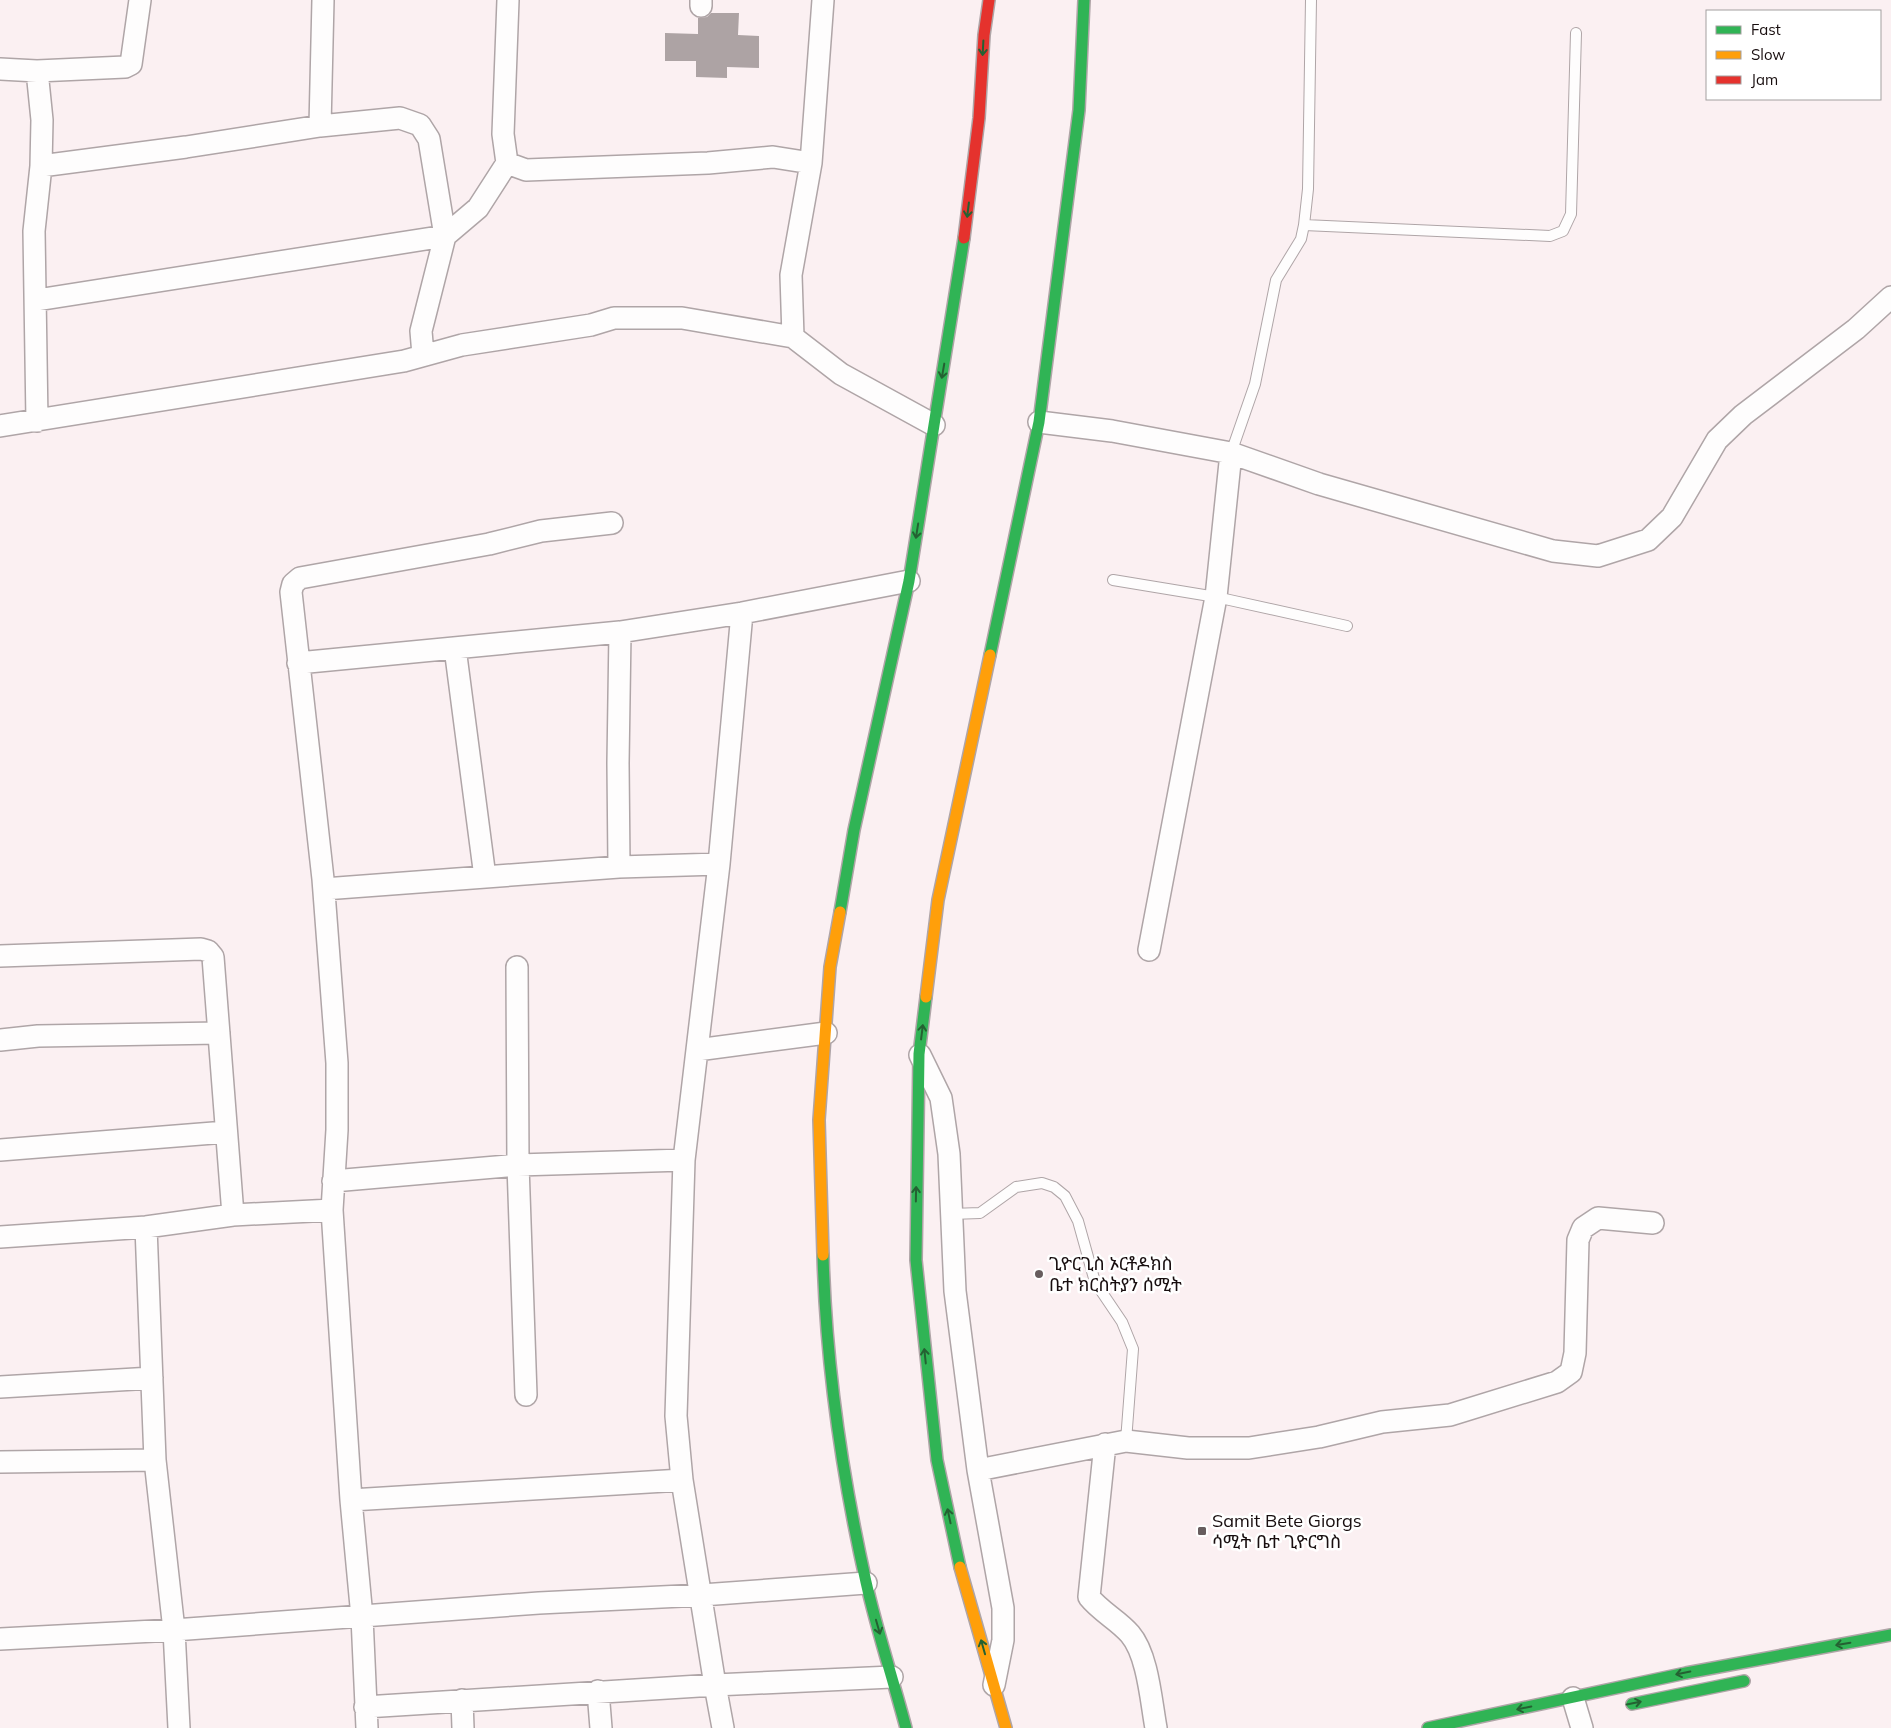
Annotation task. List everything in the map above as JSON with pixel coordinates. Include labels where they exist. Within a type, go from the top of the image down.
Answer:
[{"type":"main road","points":[[906,1728],[866,1583],[842,1463],[828,1346],[819,1180],[819,1120],[830,967],[854,830],[909,581],[962,263],[979,118],[984,35],[989,0]]},
{"type":"main road","points":[[1006,1728],[960,1564],[937,1460],[916,1260],[919,1054],[938,900],[1039,422],[1079,110],[1084,0]]},
{"type":"main road","points":[[1428,1728],[1578,1714],[1686,1673],[1891,1635]]},
{"type":"main road","points":[[1618,1707],[1754,1679]]},
{"type":"street","points":[[0,69],[37,71],[125,67],[132,64],[140,0]]},
{"type":"street","points":[[320,126],[323,0]]},
{"type":"street","points":[[37,300],[445,236],[478,208],[507,163],[504,134],[508,0]]},
{"type":"street","points":[[794,337],[791,275],[811,163],[823,0]]},
{"type":"street","points":[[37,71],[42,120],[41,166],[34,231],[37,300],[37,421]]},
{"type":"street","points":[[41,166],[186,147],[320,126],[400,118],[420,125],[429,139],[445,236],[421,331],[423,355]]},
{"type":"street","points":[[507,163],[526,170],[708,163],[773,157],[811,163]]},
{"type":"street","points":[[1039,422],[1112,432],[1231,453],[1319,484],[1552,550],[1598,556],[1648,540],[1672,517],[1717,440],[1743,415],[1856,328],[1891,296]]},
{"type":"street","points":[[0,426],[404,361],[462,344],[592,326],[614,318],[682,318],[794,337],[841,374],[934,425]]},
{"type":"street","points":[[1149,950],[1216,597],[1231,453]]},
{"type":"street","points":[[367,1728],[362,1617],[351,1500],[332,1210],[337,1063],[324,889],[291,592],[293,584],[300,578],[489,544],[541,531],[612,523]]},
{"type":"street","points":[[298,663],[620,632],[742,613],[909,581]]},
{"type":"street","points":[[723,1728],[682,1480],[676,1416],[676,1375],[684,1160],[719,864],[742,613]]},
{"type":"street","points":[[619,867],[620,632]]},
{"type":"street","points":[[455,648],[485,877]]},
{"type":"street","points":[[324,889],[619,867],[719,864]]},
{"type":"street","points":[[0,956],[202,949],[208,951],[213,957],[233,1215]]},
{"type":"street","points":[[517,967],[518,1165],[526,1395]]},
{"type":"street","points":[[697,1050],[826,1033]]},
{"type":"street","points":[[0,1040],[38,1036],[219,1034]]},
{"type":"street","points":[[919,1054],[941,1098],[949,1154],[954,1291],[978,1470],[1003,1608],[1003,1640],[994,1685]]},
{"type":"street","points":[[0,1150],[226,1132]]},
{"type":"street","points":[[334,1181],[518,1165],[684,1160]]},
{"type":"street","points":[[0,1237],[146,1227],[233,1215],[332,1210]]},
{"type":"street","points":[[978,1470],[1126,1441],[1188,1448],[1249,1448],[1319,1437],[1382,1422],[1450,1415],[1557,1382],[1571,1372],[1575,1353],[1578,1240],[1583,1228],[1598,1218],[1653,1223]]},
{"type":"street","points":[[146,1227],[155,1460],[174,1630],[179,1728]]},
{"type":"street","points":[[0,1387],[152,1378]]},
{"type":"street","points":[[1105,1444],[1089,1597],[1097,1607],[1129,1633],[1138,1646],[1156,1728]]},
{"type":"street","points":[[0,1462],[155,1460]]},
{"type":"street","points":[[351,1500],[682,1480]]},
{"type":"street","points":[[0,1639],[174,1630],[539,1603],[702,1595],[866,1583]]},
{"type":"street","points":[[365,1707],[598,1691],[892,1677]]},
{"type":"street","points":[[598,1691],[601,1728]]},
{"type":"street","points":[[462,1700],[464,1728]]},
{"type":"lane","points":[[1231,453],[1255,384],[1276,280],[1301,239],[1304,225],[1308,188],[1311,0]]},
{"type":"lane","points":[[1304,225],[1550,236],[1563,231],[1571,214],[1576,33]]},
{"type":"lane","points":[[1113,580],[1216,597],[1347,626]]},
{"type":"lane","points":[[951,1214],[980,1213],[1016,1187],[1042,1183],[1054,1187],[1065,1196],[1078,1221],[1095,1282],[1122,1322],[1133,1349],[1126,1441]]},
{"type":"building","points":[[711,13],[739,13],[738,35],[759,36],[759,68],[727,67],[727,78],[696,77],[696,61],[665,61],[665,33],[698,34],[698,18],[707,17]]},
{"type":"traffic: fast","points":[[990,655],[1039,422],[1079,110],[1084,0]]},
{"type":"traffic: fast","points":[[840,912],[854,830],[909,581],[964,238]]},
{"type":"traffic: fast","points":[[926,997],[919,1054],[916,1260],[937,1460],[960,1567]]},
{"type":"traffic: fast","points":[[823,1255],[832,1379],[843,1461],[857,1542],[870,1600],[906,1728]]},
{"type":"traffic: fast","points":[[1428,1728],[1686,1673],[1891,1635]]},
{"type":"traffic: fast","points":[[1632,1704],[1744,1681]]},
{"type":"traffic: slow","points":[[926,997],[938,900],[990,655]]},
{"type":"traffic: slow","points":[[823,1255],[819,1120],[830,967],[840,912]]},
{"type":"traffic: slow","points":[[960,1567],[1006,1728]]},
{"type":"traffic: jam","points":[[964,238],[979,118],[984,35],[989,0]]},
{"type":"place","name":"ጊዮርጊስ ኦርቶዶክስ ቤተ ክርስትያን ሰሚት","points":[[1039,1274]]},
{"type":"place","name":"Samit Bete Giorgs ሳሚት ቤተ ጊዮርግስ","points":[[1202,1531]]}]
